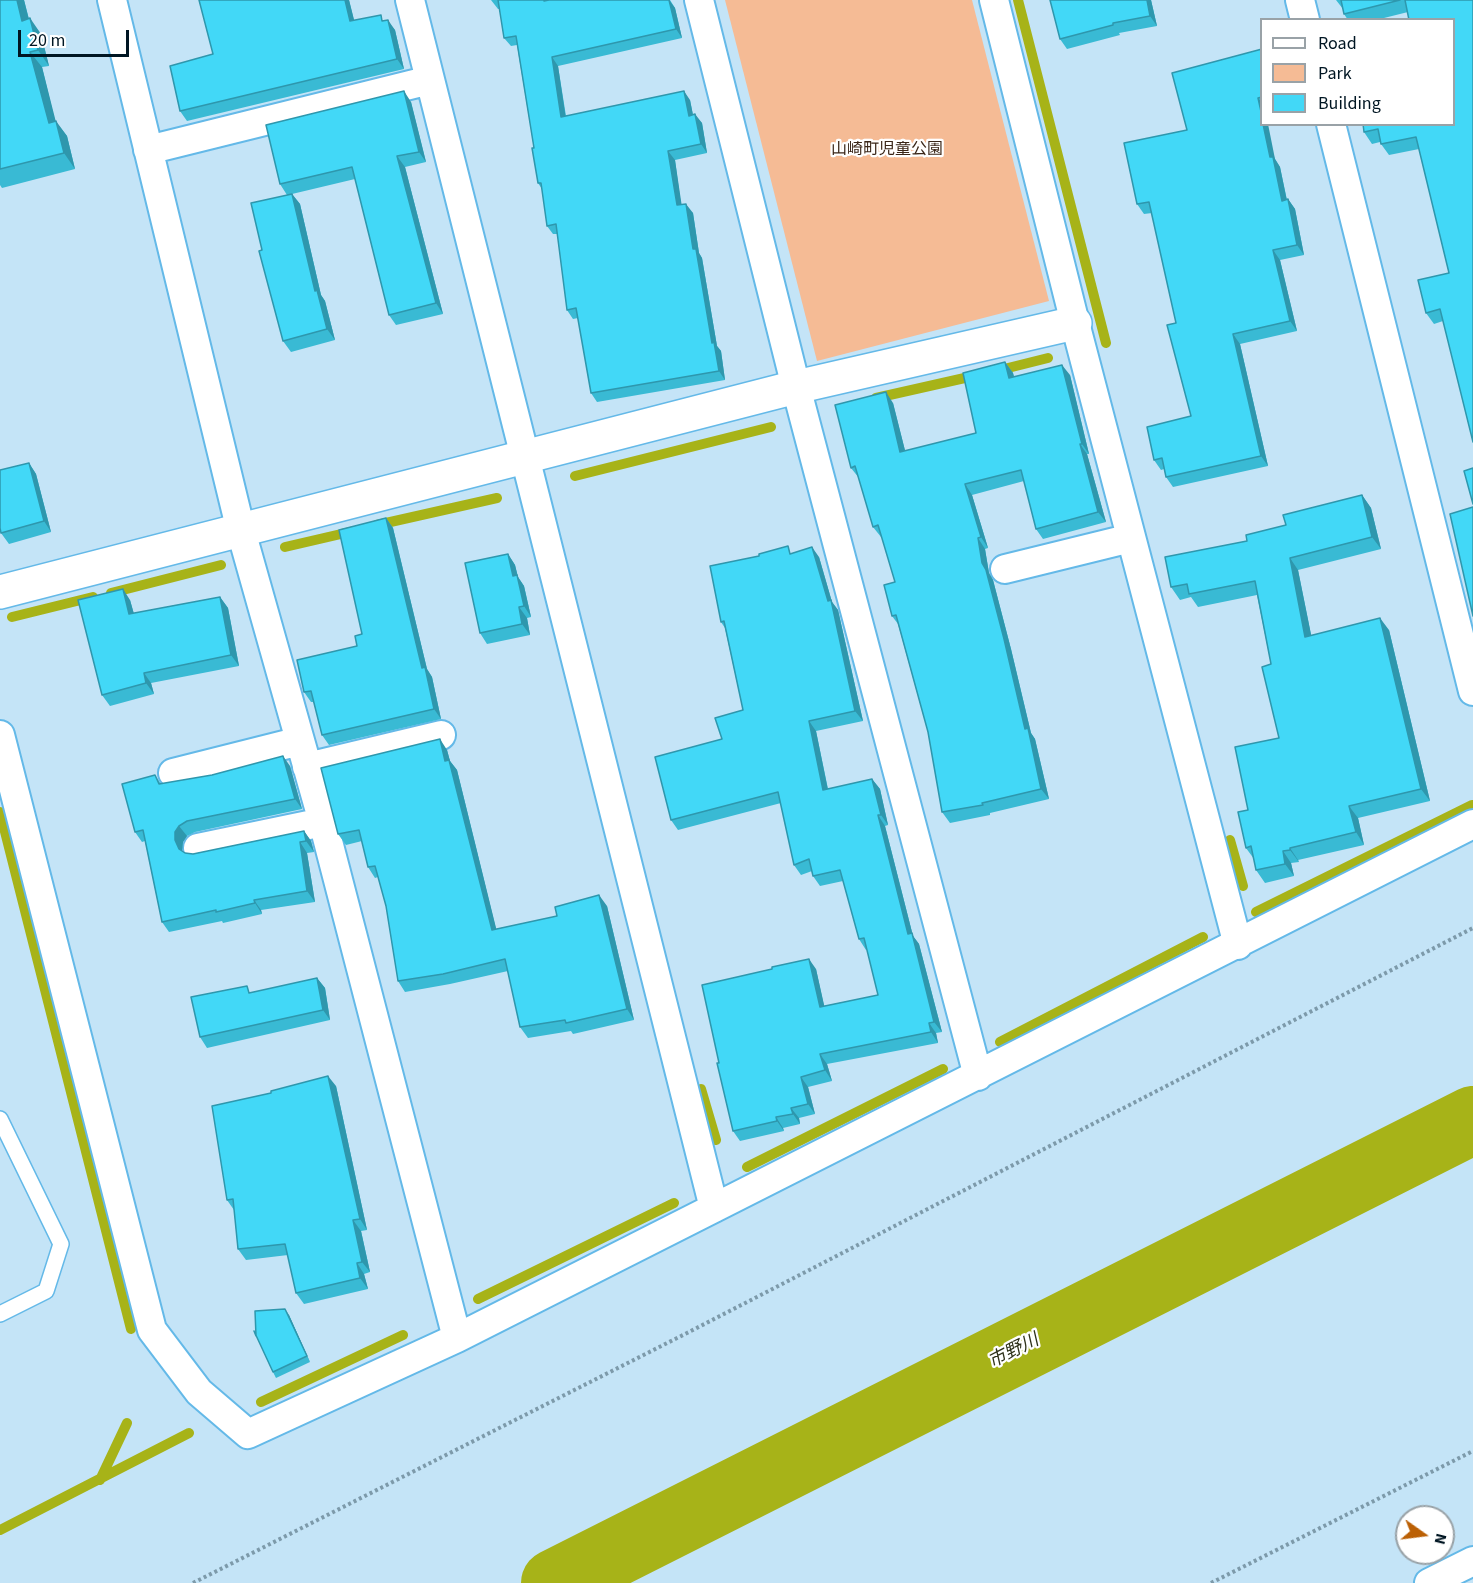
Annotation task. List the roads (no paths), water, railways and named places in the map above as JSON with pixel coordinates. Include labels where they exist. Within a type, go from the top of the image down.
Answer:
[{"type":"street","points":[[112,0],[241,531],[323,822],[458,1338]]},
{"type":"street","points":[[410,0],[714,1208]]},
{"type":"street","points":[[699,0],[796,387],[978,1076]]},
{"type":"street","points":[[994,0],[1075,322],[1238,945]]},
{"type":"street","points":[[1300,0],[1304,18]]},
{"type":"street","points":[[148,150],[430,80]]},
{"type":"street","points":[[1332,126],[1473,691]]},
{"type":"street","points":[[0,592],[796,387],[1075,322]]},
{"type":"street","points":[[1005,569],[1131,538]]},
{"type":"street","points":[[0,735],[152,1330],[199,1392],[248,1434],[458,1338],[1473,824]]},
{"type":"street","points":[[173,773],[441,735]]},
{"type":"street","points":[[198,848],[323,822]]},
{"type":"street","points":[[1430,1583],[1473,1561]]},
{"type":"lane","points":[[0,1119],[61,1244],[46,1291],[0,1314]]},
{"type":"waterway","points":[[1018,0],[1106,343]]},
{"type":"waterway","points":[[996,371],[1048,358]]},
{"type":"waterway","points":[[876,398],[978,375]]},
{"type":"waterway","points":[[575,476],[771,427]]},
{"type":"waterway","points":[[377,525],[497,498]]},
{"type":"waterway","points":[[285,547],[354,531]]},
{"type":"waterway","points":[[111,593],[221,565]]},
{"type":"waterway","points":[[12,617],[93,597]]},
{"type":"waterway","points":[[1256,912],[1472,805]]},
{"type":"waterway","points":[[0,812],[131,1329]]},
{"type":"waterway","points":[[1230,840],[1243,886]]},
{"type":"waterway","points":[[1000,1042],[1203,937]]},
{"type":"waterway","points":[[747,1167],[943,1069]]},
{"type":"waterway","points":[[701,1089],[716,1140]]},
{"type":"waterway","name":"市野川","points":[[555,1583],[1473,1120]]},
{"type":"waterway","points":[[478,1299],[674,1203]]},
{"type":"waterway","points":[[261,1402],[403,1335]]},
{"type":"waterway","points":[[100,1480],[127,1423]]},
{"type":"waterway","points":[[0,1530],[189,1433]]},
{"type":"park label","name":"山崎町児童公園","points":[[887,150]]}]
